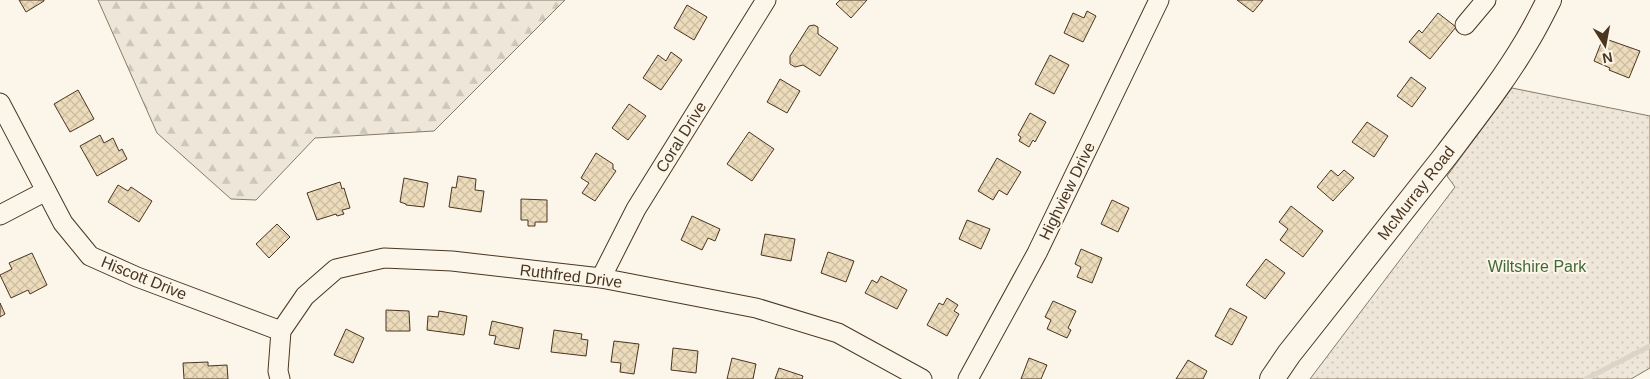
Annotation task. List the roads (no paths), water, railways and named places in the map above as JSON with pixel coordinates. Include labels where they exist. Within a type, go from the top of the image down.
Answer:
[{"type":"main road","name":"McMurray Road","points":[[1272,379],[1289,354],[1447,154],[1505,76],[1528,40],[1549,0]]},
{"type":"street","name":"Coral Drive","points":[[601,278],[636,209],[766,0]]},
{"type":"street","name":"Highview Drive","points":[[968,379],[1037,253],[1159,0]]},
{"type":"street","points":[[1466,25],[1486,0]]},
{"type":"street","name":"Hiscott Drive","points":[[0,103],[63,223],[90,256],[137,277],[281,330]]},
{"type":"street","points":[[0,215],[46,191]]},
{"type":"street","name":"Ruthfred Drive","points":[[281,330],[305,296],[336,270],[384,258],[452,262],[601,278],[756,308],[838,333],[922,379]]},
{"type":"street","points":[[280,379],[278,371],[281,330]]},
{"type":"waterway","points":[[1586,379],[1650,346]]},
{"type":"park label","name":"Wiltshire Park","points":[[1537,266]]}]
